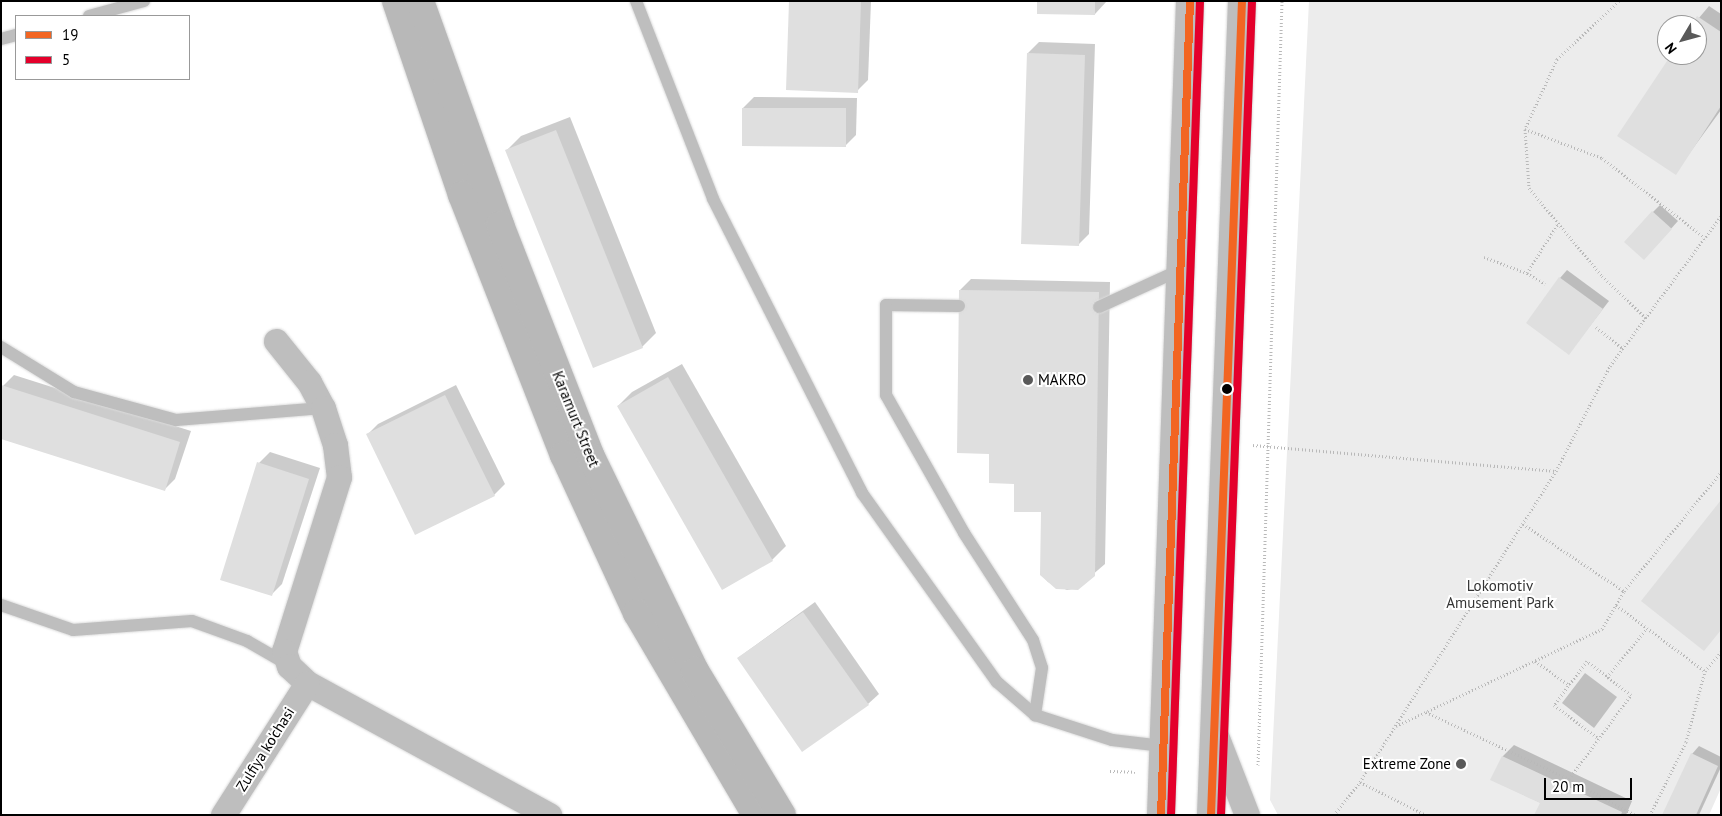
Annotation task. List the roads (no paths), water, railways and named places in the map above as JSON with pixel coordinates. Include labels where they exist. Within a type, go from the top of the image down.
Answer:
[{"type":"highway","points":[[1161,815],[1190,1]]},
{"type":"highway","points":[[1211,815],[1242,1]]},
{"type":"main road","name":"Karamurt Street","points":[[396,1],[462,196],[564,455],[638,613],[756,815]]},
{"type":"main road","name":"Karamurt Street","points":[[420,1],[500,225],[591,457],[695,671],[782,815]]},
{"type":"street","points":[[276,341],[309,382],[323,408],[335,446],[339,477],[284,651],[289,666],[307,683],[549,815]]},
{"type":"street","name":"Zulfiya ko'chasi","points":[[223,815],[307,683]]},
{"type":"street","points":[[1214,733],[1247,815]]},
{"type":"lane","points":[[93,15],[144,1]]},
{"type":"lane","points":[[636,1],[713,199],[862,493],[996,682],[1035,715],[1112,740],[1164,746]]},
{"type":"lane","points":[[1,39],[15,35]]},
{"type":"lane","points":[[1099,307],[1180,270]]},
{"type":"lane","points":[[959,306],[886,305],[886,395],[964,533],[1033,640],[1042,668],[1035,715]]},
{"type":"lane","points":[[1,347],[74,392],[176,420],[323,408]]},
{"type":"lane","points":[[1,605],[73,630],[192,621],[247,641],[289,666]]},
{"type":"place","name":"MAKRO","points":[[1028,380]]},
{"type":"place","name":"Extreme Zone","points":[[1461,764]]},
{"type":"park label","name":"Lokomotiv Amusement Park","points":[[1500,594]]}]
